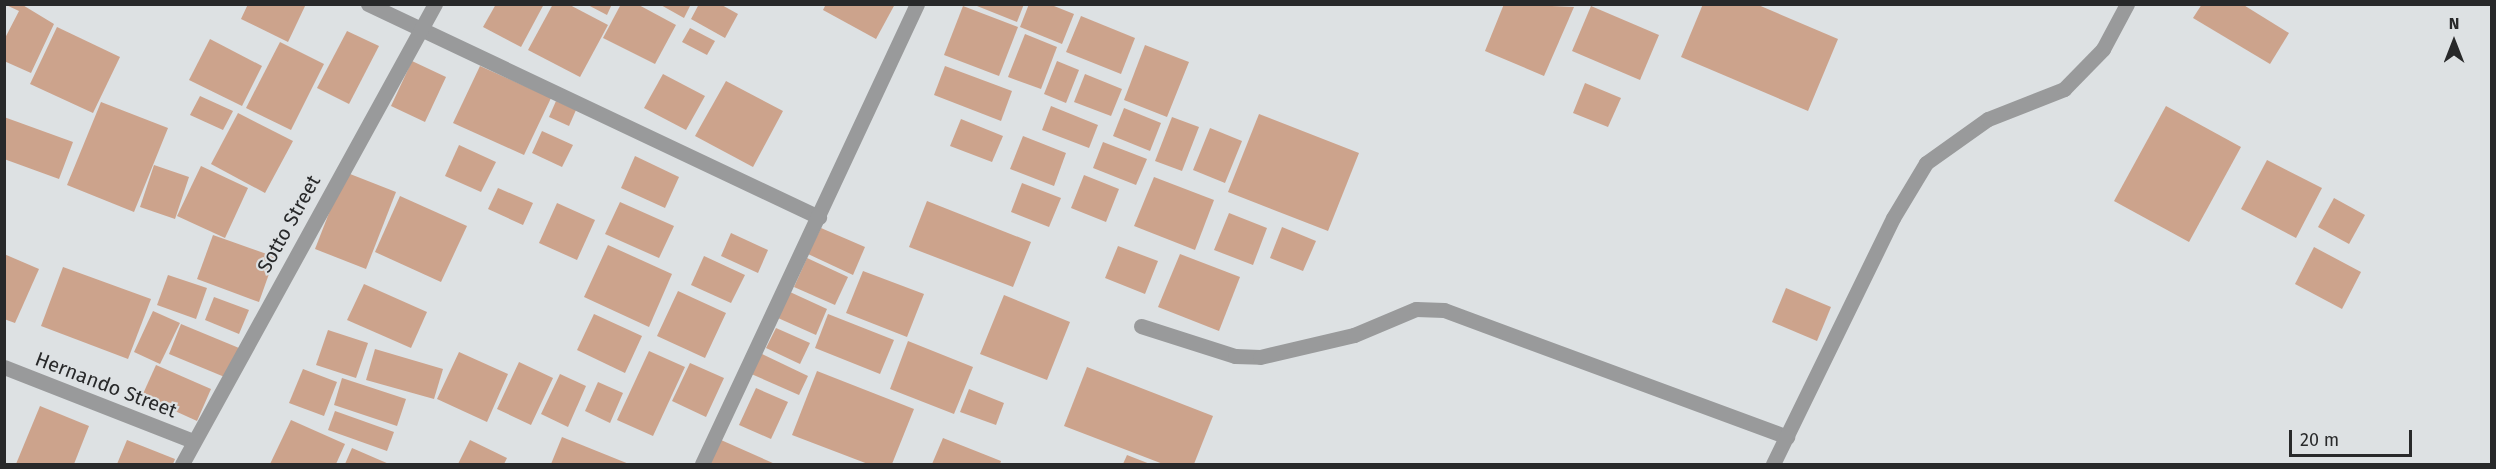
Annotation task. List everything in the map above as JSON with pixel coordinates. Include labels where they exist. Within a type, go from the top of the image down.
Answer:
[{"type":"street","points":[[368,4],[420,32],[819,217]]},
{"type":"street","name":"Sotto Street","points":[[182,465],[193,441],[435,4]]},
{"type":"street","points":[[702,465],[917,4]]},
{"type":"street","points":[[1773,465],[1893,218],[1926,163],[1988,119],[2064,89],[2103,48],[2127,4]]},
{"type":"street","points":[[1141,326],[1235,357],[1260,357],[1354,335],[1416,309],[1444,310],[1787,437]]},
{"type":"street","name":"Hernando Street","points":[[4,367],[193,441]]},
{"type":"building","points":[[4,4],[21,4],[54,24],[31,73],[4,61],[4,40],[19,11]]},
{"type":"building","points":[[248,4],[306,4],[288,42],[241,19]]},
{"type":"building","points":[[496,4],[544,4],[521,47],[483,27]]},
{"type":"building","points":[[553,4],[568,4],[608,25],[580,77],[528,50]]},
{"type":"building","points":[[586,4],[612,4],[607,15]]},
{"type":"building","points":[[621,4],[637,4],[676,25],[655,64],[603,38]]},
{"type":"building","points":[[659,4],[691,4],[684,18]]},
{"type":"building","points":[[699,4],[720,4],[738,14],[725,38],[691,19]]},
{"type":"building","points":[[826,4],[895,4],[876,39],[823,10]]},
{"type":"building","points":[[972,4],[1024,4],[1017,22]]},
{"type":"building","points":[[1029,4],[1049,4],[1074,14],[1062,44],[1020,27]]},
{"type":"building","points":[[1504,4],[1574,7],[1544,76],[1485,51]]},
{"type":"building","points":[[1703,4],[1756,4],[1838,39],[1808,111],[1681,57]]},
{"type":"building","points":[[2202,4],[2242,4],[2289,33],[2270,64],[2193,18]]},
{"type":"building","points":[[963,6],[1018,27],[999,76],[944,55]]},
{"type":"building","points":[[1591,6],[1659,35],[1640,80],[1572,51]]},
{"type":"building","points":[[1081,16],[1135,38],[1121,74],[1066,52]]},
{"type":"building","points":[[57,27],[120,57],[93,113],[30,84]]},
{"type":"building","points":[[690,28],[715,41],[707,55],[682,42]]},
{"type":"building","points":[[347,31],[379,46],[349,104],[317,88]]},
{"type":"building","points":[[1025,34],[1057,47],[1041,89],[1008,77]]},
{"type":"building","points":[[210,39],[262,66],[242,106],[189,80]]},
{"type":"building","points":[[280,42],[324,64],[291,130],[246,108]]},
{"type":"building","points":[[1145,45],[1189,62],[1167,117],[1124,100]]},
{"type":"building","points":[[412,61],[446,77],[425,122],[391,106]]},
{"type":"building","points":[[1057,61],[1079,70],[1066,103],[1044,94]]},
{"type":"building","points":[[480,66],[551,98],[524,155],[453,123]]},
{"type":"building","points":[[945,66],[1012,91],[1001,121],[934,95]]},
{"type":"building","points":[[663,74],[705,96],[686,130],[644,108]]},
{"type":"building","points":[[1085,74],[1122,89],[1111,116],[1074,102]]},
{"type":"building","points":[[726,81],[783,111],[753,167],[695,136]]},
{"type":"building","points":[[1585,83],[1621,98],[1608,127],[1573,113]]},
{"type":"building","points":[[200,96],[233,111],[223,130],[190,115]]},
{"type":"building","points":[[556,101],[576,110],[569,126],[549,117]]},
{"type":"building","points":[[101,102],[168,128],[134,212],[67,185]]},
{"type":"building","points":[[1051,106],[1098,125],[1089,148],[1042,130]]},
{"type":"building","points":[[2166,106],[2241,147],[2189,242],[2114,201]]},
{"type":"building","points":[[1124,108],[1161,123],[1150,151],[1113,136]]},
{"type":"building","points":[[238,113],[293,141],[265,193],[211,164]]},
{"type":"building","points":[[1259,114],[1359,153],[1328,231],[1228,192]]},
{"type":"building","points":[[4,117],[73,142],[59,179],[4,159]]},
{"type":"building","points":[[1172,117],[1199,127],[1182,171],[1155,161]]},
{"type":"building","points":[[961,119],[1003,136],[992,162],[950,146]]},
{"type":"building","points":[[1210,128],[1242,141],[1225,183],[1193,170]]},
{"type":"building","points":[[542,131],[573,145],[562,167],[532,153]]},
{"type":"building","points":[[1023,136],[1066,153],[1054,186],[1010,169]]},
{"type":"building","points":[[1103,142],[1147,159],[1136,185],[1093,168]]},
{"type":"building","points":[[459,145],[496,162],[481,192],[445,176]]},
{"type":"building","points":[[635,156],[679,177],[665,208],[621,188]]},
{"type":"building","points":[[2267,160],[2322,188],[2296,238],[2241,209]]},
{"type":"building","points":[[154,165],[189,177],[175,219],[140,207]]},
{"type":"building","points":[[201,166],[248,188],[225,238],[177,216]]},
{"type":"building","points":[[345,172],[396,192],[366,269],[315,249]]},
{"type":"building","points":[[1084,175],[1119,189],[1106,222],[1071,208]]},
{"type":"building","points":[[1154,177],[1214,200],[1195,250],[1134,226]]},
{"type":"building","points":[[1022,183],[1061,198],[1049,227],[1011,212]]},
{"type":"building","points":[[498,188],[533,203],[523,225],[488,209]]},
{"type":"building","points":[[400,196],[467,226],[441,282],[375,252]]},
{"type":"building","points":[[2334,198],[2365,215],[2349,244],[2318,227]]},
{"type":"building","points":[[927,201],[1031,242],[1013,287],[909,247]]},
{"type":"building","points":[[620,202],[674,226],[659,258],[605,234]]},
{"type":"building","points":[[557,203],[595,220],[577,260],[539,243]]},
{"type":"building","points":[[1229,213],[1267,228],[1253,265],[1214,250]]},
{"type":"building","points":[[1282,227],[1316,241],[1303,271],[1270,258]]},
{"type":"building","points":[[821,228],[865,247],[853,275],[808,254]]},
{"type":"building","points":[[731,233],[768,250],[758,273],[721,256]]},
{"type":"building","points":[[213,235],[275,257],[259,302],[197,279]]},
{"type":"building","points":[[608,245],[672,274],[649,327],[584,297]]},
{"type":"building","points":[[1118,246],[1158,261],[1145,294],[1105,278]]},
{"type":"building","points":[[2314,247],[2361,272],[2342,309],[2295,284]]},
{"type":"building","points":[[4,254],[39,269],[15,323],[4,319]]},
{"type":"building","points":[[1180,254],[1240,277],[1219,331],[1158,307]]},
{"type":"building","points":[[704,256],[745,275],[731,303],[691,285]]},
{"type":"building","points":[[807,258],[848,277],[835,305],[794,287]]},
{"type":"building","points":[[63,267],[151,299],[128,359],[41,326]]},
{"type":"building","points":[[863,271],[924,294],[907,337],[846,313]]},
{"type":"building","points":[[168,275],[207,288],[196,319],[157,305]]},
{"type":"building","points":[[364,284],[427,312],[411,348],[347,320]]},
{"type":"building","points":[[1786,288],[1831,307],[1817,341],[1772,322]]},
{"type":"building","points":[[678,291],[726,313],[705,358],[657,336]]},
{"type":"building","points":[[790,292],[827,309],[816,335],[778,318]]},
{"type":"building","points":[[1004,295],[1070,322],[1047,380],[980,354]]},
{"type":"building","points":[[214,297],[249,310],[239,334],[205,320]]},
{"type":"building","points":[[153,311],[180,323],[160,364],[134,352]]},
{"type":"building","points":[[594,314],[642,336],[625,373],[577,350]]},
{"type":"building","points":[[828,314],[894,340],[880,374],[815,348]]},
{"type":"building","points":[[181,324],[239,348],[227,378],[169,354]]},
{"type":"building","points":[[776,328],[810,343],[800,364],[766,348]]},
{"type":"building","points":[[328,330],[368,343],[356,378],[316,365]]},
{"type":"building","points":[[908,341],[973,367],[954,414],[890,389]]},
{"type":"building","points":[[375,349],[443,369],[434,399],[366,380]]},
{"type":"building","points":[[649,351],[685,367],[653,436],[617,420]]},
{"type":"building","points":[[459,352],[508,374],[487,422],[437,399]]},
{"type":"building","points":[[758,352],[808,376],[799,395],[749,373]]},
{"type":"building","points":[[519,362],[553,378],[531,425],[497,409]]},
{"type":"building","points":[[690,363],[724,378],[706,417],[672,401]]},
{"type":"building","points":[[156,365],[211,389],[197,421],[142,396]]},
{"type":"building","points":[[1087,367],[1213,416],[1194,464],[1163,464],[1064,426]]},
{"type":"building","points":[[303,369],[337,382],[324,416],[289,403]]},
{"type":"building","points":[[817,371],[914,409],[892,464],[868,464],[792,435]]},
{"type":"building","points":[[560,374],[586,386],[568,427],[541,414]]},
{"type":"building","points":[[342,378],[406,399],[397,426],[334,405]]},
{"type":"building","points":[[598,382],[623,393],[610,423],[585,411]]},
{"type":"building","points":[[756,388],[788,402],[771,439],[739,425]]},
{"type":"building","points":[[969,389],[1004,403],[996,425],[960,412]]},
{"type":"building","points":[[40,406],[89,426],[74,464],[16,464]]},
{"type":"building","points":[[335,411],[394,432],[387,451],[328,430]]},
{"type":"building","points":[[291,420],[345,444],[336,464],[270,464]]},
{"type":"building","points":[[562,437],[629,464],[551,464]]},
{"type":"building","points":[[943,438],[1001,461],[1000,464],[932,464]]},
{"type":"building","points":[[127,440],[175,459],[173,464],[117,464]]},
{"type":"building","points":[[470,440],[507,458],[504,464],[458,464]]},
{"type":"building","points":[[721,440],[775,464],[709,464]]},
{"type":"building","points":[[352,448],[389,464],[345,464]]},
{"type":"building","points":[[1127,455],[1150,464],[1123,464]]}]
